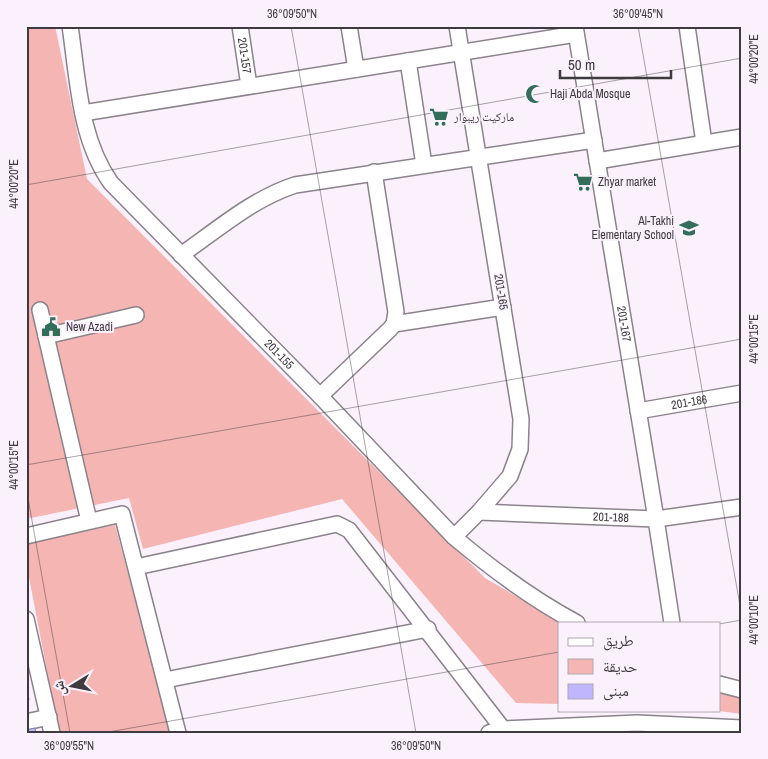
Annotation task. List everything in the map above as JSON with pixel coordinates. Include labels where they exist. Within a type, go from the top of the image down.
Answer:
[{"type":"street","name":"201-155","points":[[70,26],[83,113],[90,142],[102,170],[122,194],[320,396],[454,537],[524,592],[576,622]]},
{"type":"street","name":"201-157","points":[[240,26],[249,86]]},
{"type":"street","points":[[349,26],[356,69]]},
{"type":"street","name":"201-165","points":[[454,537],[479,512],[510,476],[520,448],[522,420],[457,26]]},
{"type":"street","points":[[687,26],[704,143]]},
{"type":"street","points":[[83,113],[462,52],[576,30]]},
{"type":"street","name":"201-167","points":[[576,30],[672,622]]},
{"type":"street","points":[[408,61],[424,165]]},
{"type":"street","points":[[597,161],[742,137]]},
{"type":"street","points":[[181,256],[252,205],[280,190],[310,182],[594,140]]},
{"type":"street","points":[[320,396],[394,324],[396,312],[374,172]]},
{"type":"street","points":[[394,324],[503,307]]},
{"type":"street","points":[[40,310],[89,521]]},
{"type":"street","points":[[46,336],[136,315]]},
{"type":"street","name":"201-186","points":[[638,412],[742,393]]},
{"type":"street","name":"201-188","points":[[479,512],[656,519],[742,507]]},
{"type":"street","points":[[26,536],[122,514],[178,733]]},
{"type":"street","points":[[136,567],[337,524],[349,530],[428,629],[496,731],[742,728]]},
{"type":"street","points":[[26,620],[28,636],[52,733]]},
{"type":"street","points":[[165,680],[428,629]]},
{"type":"street","points":[[720,684],[742,690]]},
{"type":"street","points":[[26,722],[49,717]]},
{"type":"green space","points":[[26,26],[55,26],[87,179],[485,578],[560,622],[558,622],[558,704],[516,703],[342,499],[143,549],[129,498],[26,519]]},
{"type":"green space","points":[[115,525],[171,733],[59,733],[26,562],[26,544]]},
{"type":"green space","points":[[720,692],[742,697],[742,714],[720,711]]},
{"type":"building","points":[[26,686],[29,700],[26,701]]},
{"type":"building","points":[[35,728],[36,733],[26,733],[26,730]]},
{"type":"place","name":"Haji Abda Mosque","points":[[535,94]]},
{"type":"place","name":"ماركيت ريبوار","points":[[439,117]]},
{"type":"place","name":"Zhyar market","points":[[583,182]]},
{"type":"place","name":"Al-Takhi Elementary School","points":[[689,228]]},
{"type":"place","name":"New Azadi","points":[[51,327]]}]
